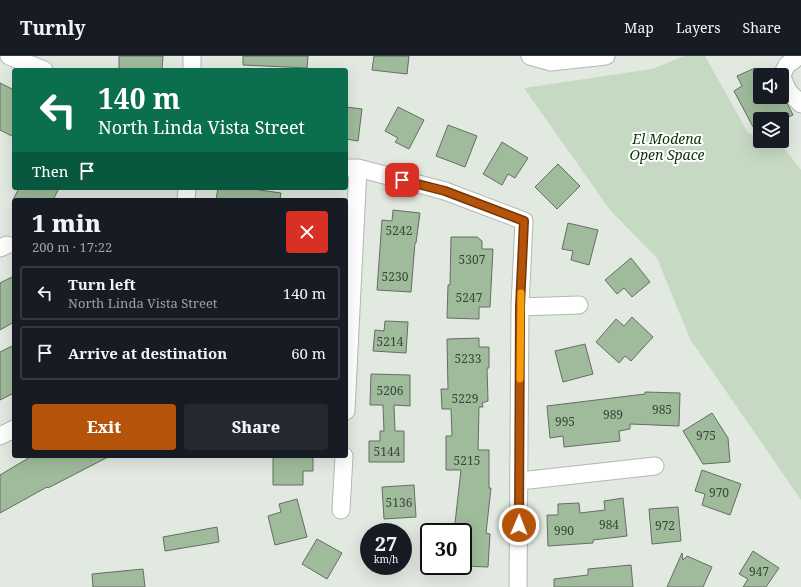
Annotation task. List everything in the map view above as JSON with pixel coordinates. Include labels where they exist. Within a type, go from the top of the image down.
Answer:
[{"type":"street","points":[[9,56],[39,68]]},
{"type":"street","points":[[192,56],[192,68]]},
{"type":"street","points":[[530,56],[551,62],[606,56]]},
{"type":"street","points":[[786,68],[787,65],[799,56]]},
{"type":"street","points":[[789,92],[801,104]]},
{"type":"street","points":[[348,330],[352,168],[445,191],[524,221],[520,306],[520,481],[518,587]]},
{"type":"street","points":[[520,306],[578,306]]},
{"type":"street","points":[[0,436],[12,430]]},
{"type":"street","points":[[341,510],[344,458]]},
{"type":"street","points":[[520,481],[655,466]]},
{"type":"green space","name":"El Modena Open Space","points":[[684,56],[705,56],[748,133],[753,135],[753,148],[784,148],[801,170],[801,500],[690,339],[657,258],[610,210],[524,88],[652,69]]},
{"type":"building","points":[[119,56],[163,56],[162,68],[119,68]]},
{"type":"building","points":[[243,56],[308,56],[307,68],[243,65]]},
{"type":"building","points":[[374,56],[409,56],[407,74],[372,70]]},
{"type":"building","points":[[753,69],[753,104],[787,104],[793,115],[789,117],[789,112],[753,112],[753,127],[734,91],[742,86],[737,76]]},
{"type":"building","points":[[0,83],[12,89],[12,136],[0,130]]},
{"type":"building","points":[[348,107],[362,109],[358,141],[348,139]]},
{"type":"building","points":[[398,107],[424,120],[409,149],[395,142],[398,138],[385,131]]},
{"type":"building","points":[[448,125],[477,136],[465,167],[436,156]]},
{"type":"building","points":[[502,142],[528,158],[515,178],[508,174],[502,185],[483,174]]},
{"type":"building","points":[[558,164],[580,186],[557,209],[535,187]]},
{"type":"building","points":[[18,190],[58,190],[54,198],[14,198]]},
{"type":"building","points":[[218,190],[259,190],[281,193],[280,198],[216,198]]},
{"type":"building","points":[[393,210],[420,213],[415,243],[411,292],[377,290],[382,220],[392,221]]},
{"type":"building","points":[[568,223],[598,230],[589,265],[571,260],[573,251],[562,249]]},
{"type":"building","points":[[451,237],[477,237],[482,241],[482,249],[493,249],[490,307],[479,307],[479,319],[447,318],[448,285],[450,285]]},
{"type":"building","points":[[631,258],[650,282],[632,297],[624,288],[617,294],[605,280]]},
{"type":"building","points":[[12,277],[12,323],[0,330],[0,283]]},
{"type":"building","points":[[632,317],[653,337],[631,361],[625,356],[619,363],[596,342],[616,319],[624,326]]},
{"type":"building","points":[[385,321],[408,322],[406,353],[373,351],[375,330],[384,331]]},
{"type":"building","points":[[479,338],[479,347],[489,347],[489,368],[487,368],[488,401],[482,403],[483,407],[479,407],[478,450],[489,450],[489,488],[491,488],[486,533],[490,534],[488,567],[472,566],[472,523],[455,523],[461,470],[446,470],[446,436],[452,436],[451,409],[442,409],[441,389],[448,389],[447,339]]},
{"type":"building","points":[[585,344],[593,374],[563,382],[555,351]]},
{"type":"building","points":[[12,346],[12,394],[0,400],[0,352]]},
{"type":"building","points":[[371,374],[410,375],[410,406],[394,405],[395,431],[404,431],[404,462],[369,462],[369,441],[380,441],[380,431],[384,431],[383,405],[370,405]]},
{"type":"building","points":[[645,392],[680,393],[679,426],[630,424],[630,429],[619,431],[620,441],[564,447],[563,436],[550,438],[547,406],[645,394]]},
{"type":"building","points":[[712,413],[728,438],[730,462],[703,464],[683,431]]},
{"type":"building","points":[[29,458],[106,458],[48,488],[47,487],[0,513],[0,475]]},
{"type":"building","points":[[273,458],[313,458],[313,471],[303,471],[303,485],[273,485]]},
{"type":"building","points":[[702,470],[741,484],[730,515],[702,505],[705,494],[695,491]]},
{"type":"building","points":[[414,485],[416,517],[384,519],[382,487]]},
{"type":"building","points":[[623,498],[627,536],[593,540],[593,543],[548,546],[547,515],[558,515],[558,504],[579,503],[580,513],[605,510],[604,501]]},
{"type":"building","points":[[297,499],[307,537],[275,545],[268,516],[281,512],[279,504]]},
{"type":"building","points":[[678,507],[681,541],[652,544],[649,509]]},
{"type":"building","points":[[217,527],[219,542],[165,551],[163,537]]},
{"type":"building","points":[[317,539],[342,553],[327,579],[302,564]]},
{"type":"building","points":[[753,551],[779,568],[766,587],[743,587],[748,579],[739,574]]},
{"type":"building","points":[[682,553],[683,560],[687,556],[712,567],[703,587],[667,587]]},
{"type":"building","points":[[631,565],[633,587],[554,587],[554,579],[588,575],[588,569]]},
{"type":"building","points":[[143,569],[145,587],[93,587],[92,574]]},
{"type":"slow traffic","points":[[520,379],[521,293]]},
{"type":"route","points":[[402,180],[445,191],[524,221],[520,306],[519,525]]}]
